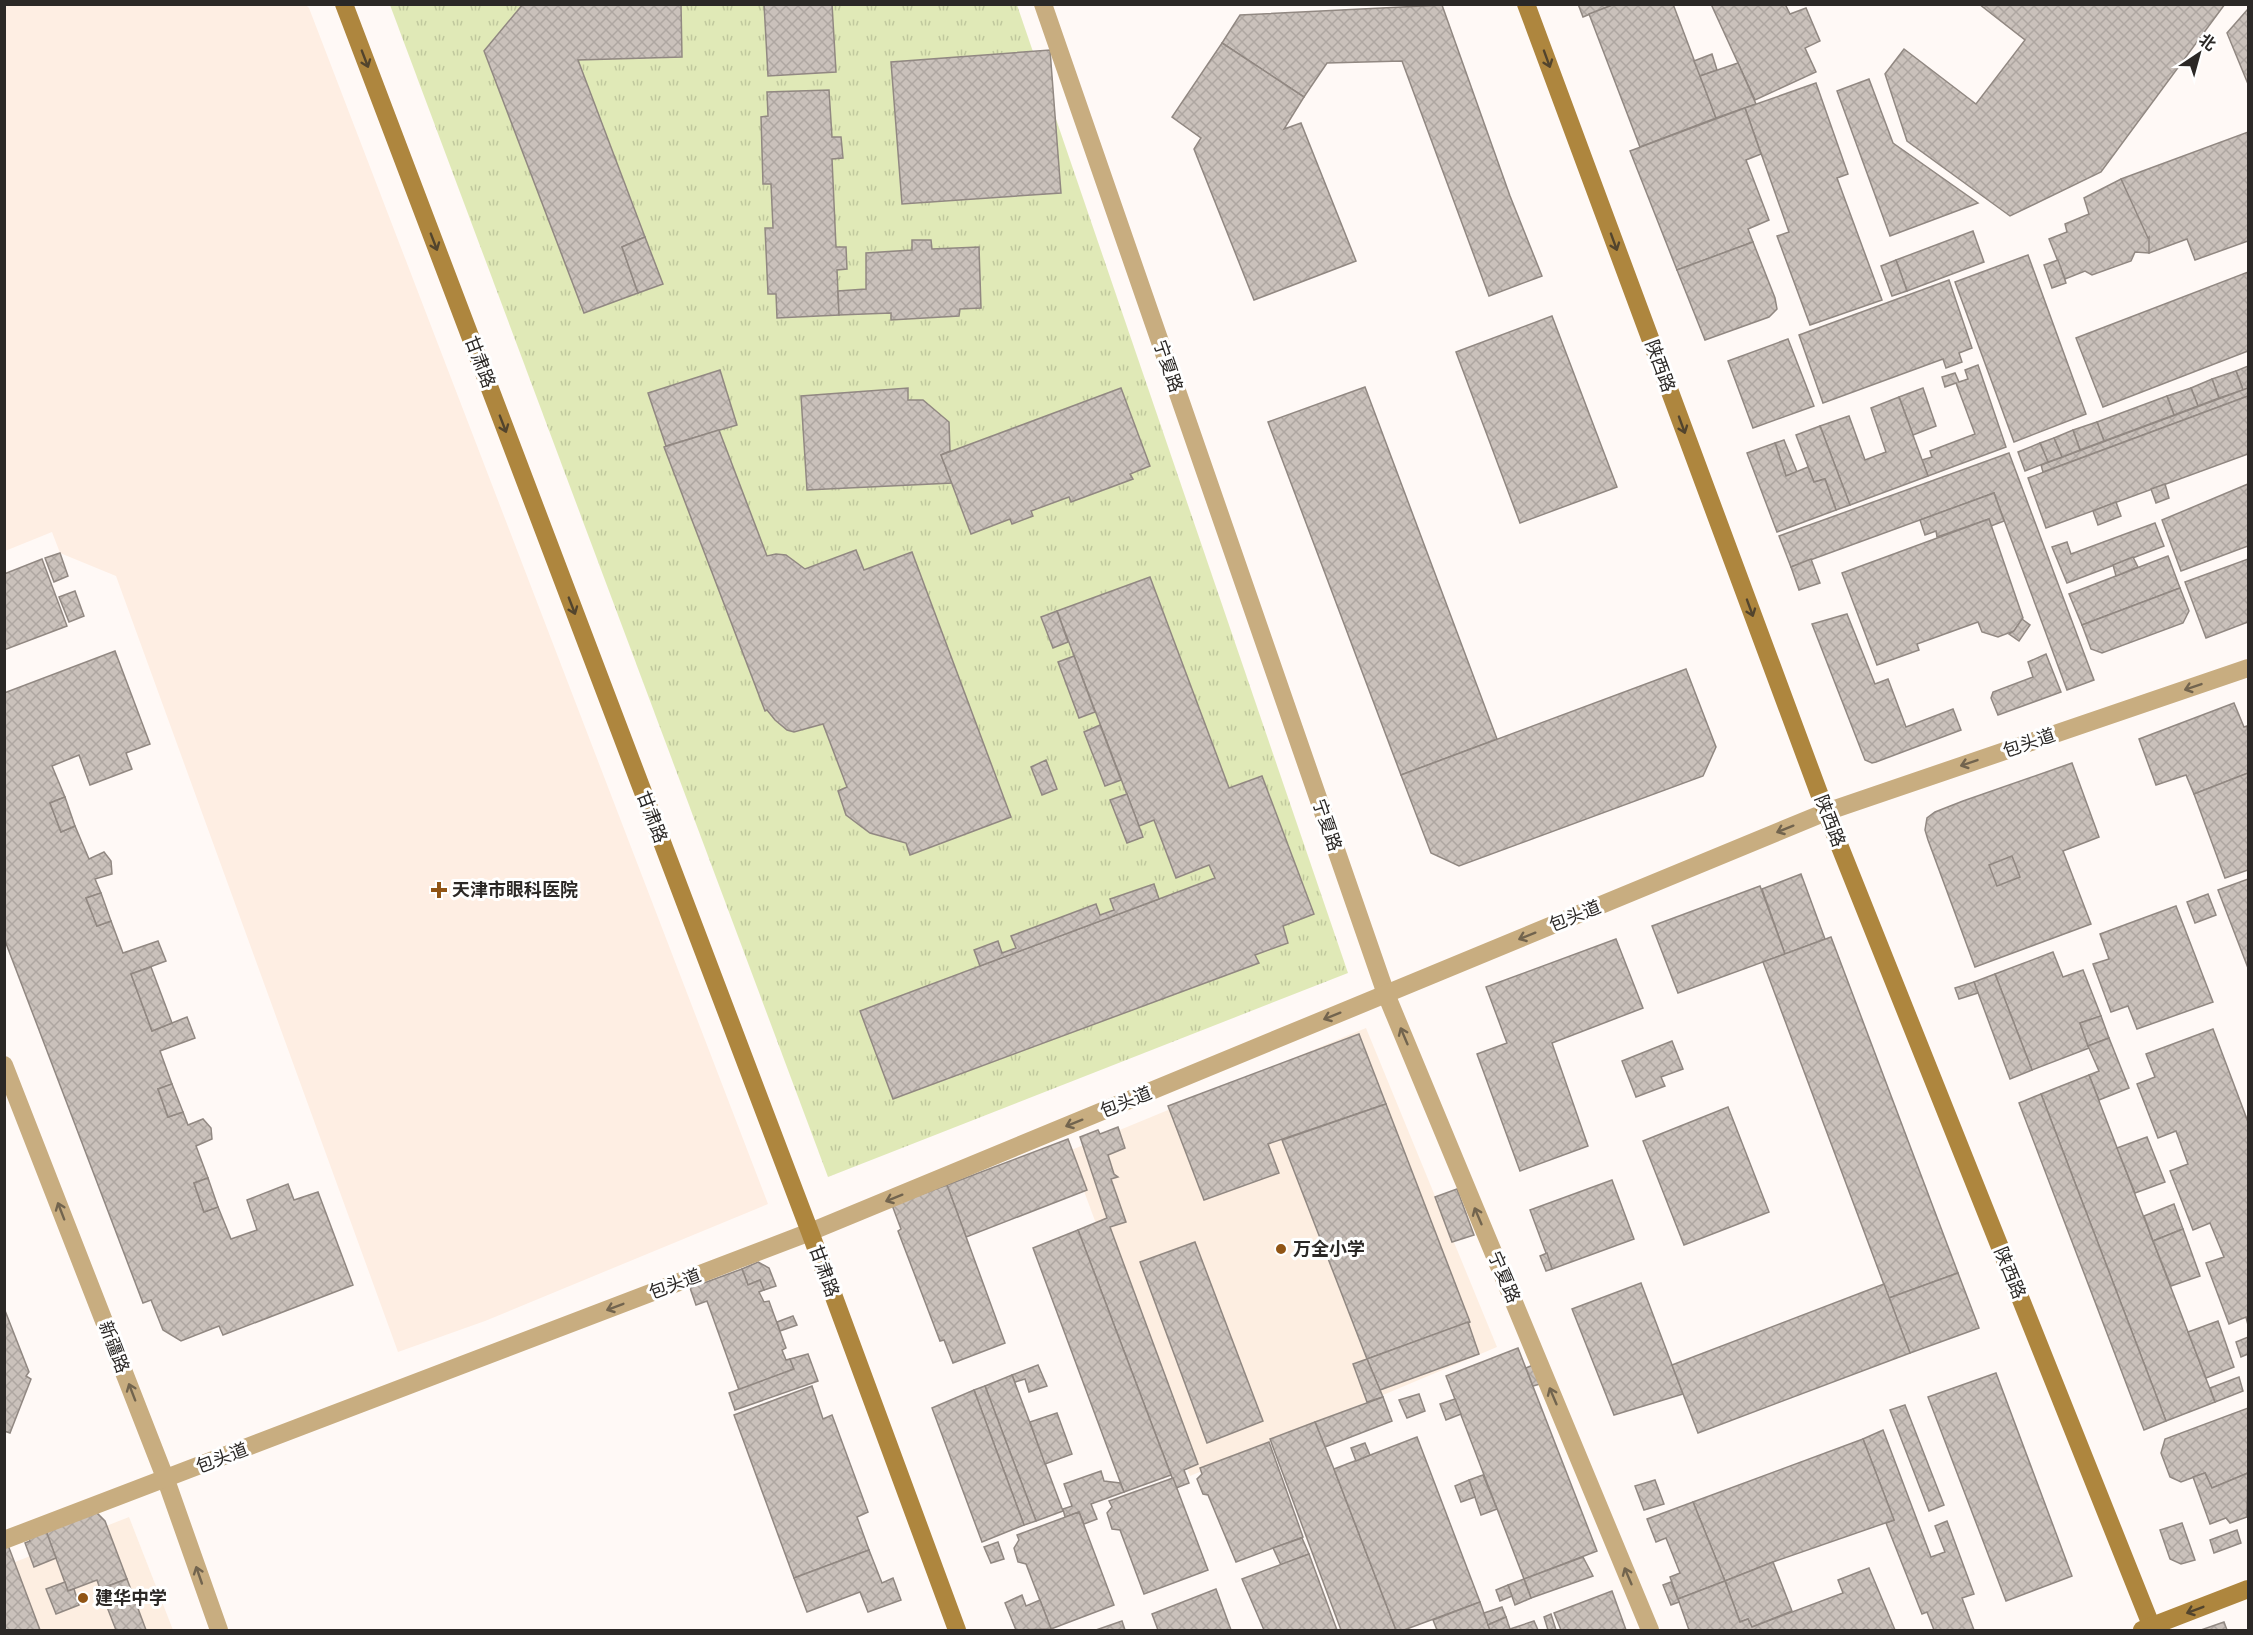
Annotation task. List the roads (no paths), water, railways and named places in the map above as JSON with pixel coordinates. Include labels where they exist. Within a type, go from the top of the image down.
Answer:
[{"type":"street","name":"甘肃路","points":[[344,4],[810,1232],[957,1630]]},
{"type":"street","name":"宁夏路","points":[[1043,4],[1386,994],[1650,1630]]},
{"type":"street","name":"陕西路","points":[[1526,4],[1826,812],[2149,1629]]},
{"type":"street","name":"包头道","points":[[4,1540],[810,1232],[1826,812],[2248,668]]},
{"type":"street","name":"新疆路","points":[[4,1065],[166,1480],[219,1630]]},
{"type":"street","points":[[2149,1629],[2248,1590]]},
{"type":"place","name":"天津市眼科医院","points":[[439,890]]},
{"type":"place","name":"万全小学","points":[[1281,1249]]},
{"type":"place","name":"建华中学","points":[[83,1598]]}]
